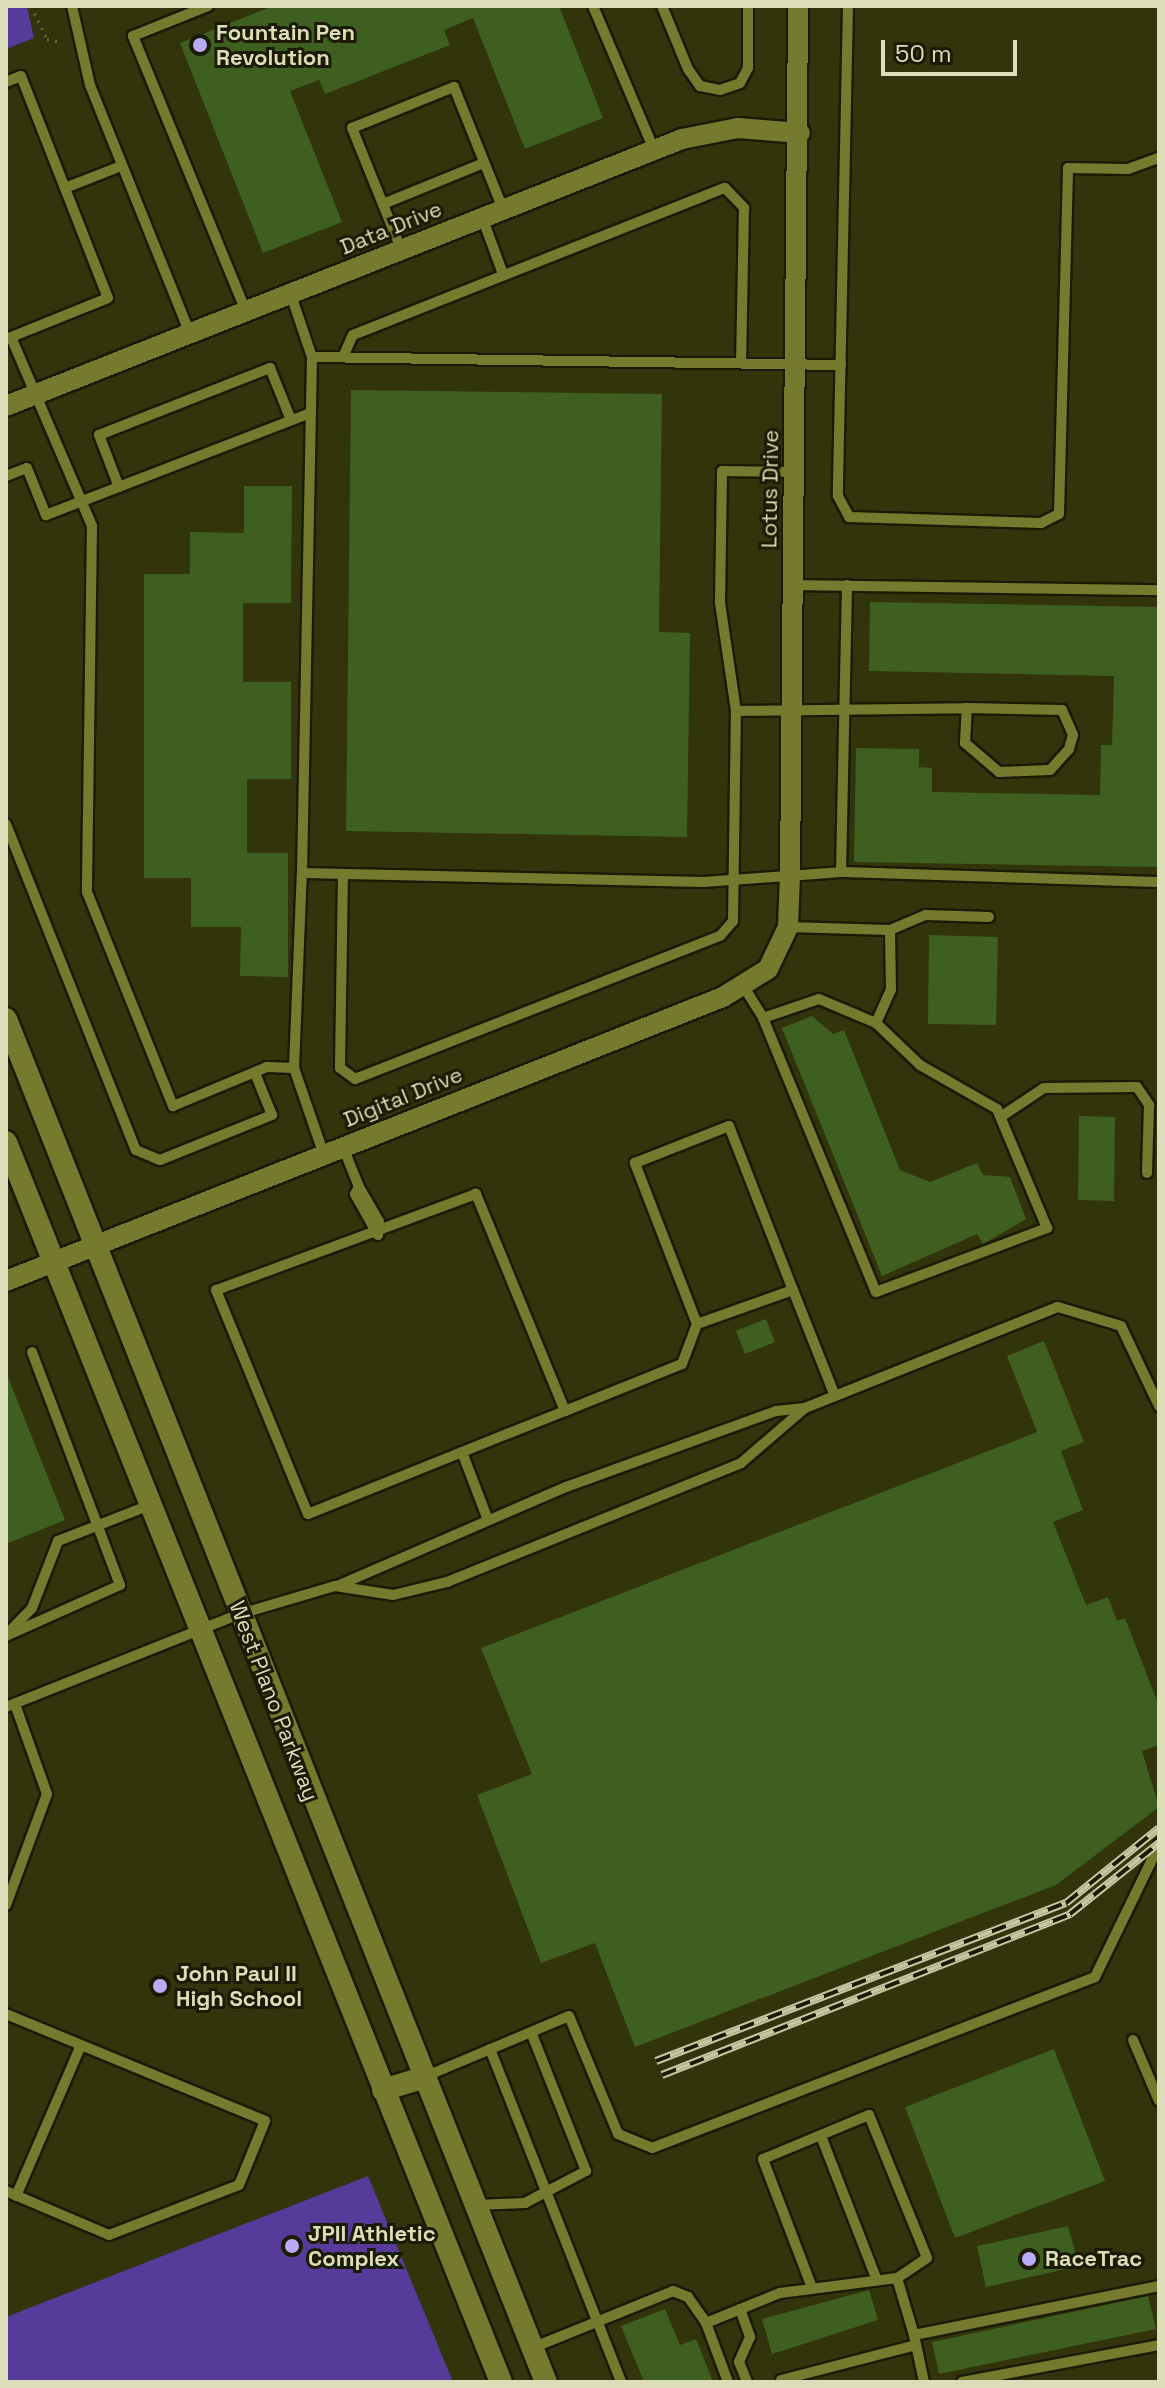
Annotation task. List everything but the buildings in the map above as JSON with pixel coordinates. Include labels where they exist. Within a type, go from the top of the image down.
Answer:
[{"type":"main road","name":"West Plano Parkway","points":[[6,1019],[422,2078],[546,2382]]},
{"type":"main road","name":"West Plano Parkway","points":[[6,1142],[501,2382]]},
{"type":"main road","points":[[383,2090],[422,2078]]},
{"type":"street","name":"Lotus Drive","points":[[768,969],[788,927],[790,876],[800,133],[798,6]]},
{"type":"street","name":"Data Drive","points":[[6,406],[654,150],[716,130],[800,133]]},
{"type":"street","name":"Digital Drive","points":[[6,1281],[744,987],[768,969]]},
{"type":"lane","points":[[72,6],[90,85],[191,335]]},
{"type":"lane","points":[[208,6],[133,36],[246,312]]},
{"type":"lane","points":[[593,6],[654,150]]},
{"type":"lane","points":[[662,6],[688,69],[700,86],[720,90],[740,83],[748,68],[748,6]]},
{"type":"lane","points":[[848,6],[838,496],[849,517],[1051,520],[1063,503],[1068,168],[1128,169],[1159,158]]},
{"type":"lane","points":[[6,82],[21,76],[108,298],[8,338],[37,395],[92,526],[87,892],[173,1106],[255,1073],[294,1068]]},
{"type":"lane","points":[[401,249],[352,128],[454,87],[503,209]]},
{"type":"lane","points":[[383,204],[484,163]]},
{"type":"lane","points":[[65,188],[121,166]]},
{"type":"lane","points":[[343,357],[353,335],[725,188],[744,208],[741,361]]},
{"type":"lane","points":[[482,217],[503,274]]},
{"type":"lane","points":[[291,295],[312,357],[308,414],[302,873],[294,1068],[324,1155]]},
{"type":"lane","points":[[312,357],[741,361],[841,365]]},
{"type":"lane","points":[[119,487],[99,435],[270,368],[291,420]]},
{"type":"lane","points":[[6,476],[27,468],[46,515],[308,414]]},
{"type":"lane","points":[[343,874],[340,1068],[355,1079],[720,936],[733,921],[736,711],[720,602],[722,471],[795,472]]},
{"type":"lane","points":[[793,585],[1159,590]]},
{"type":"lane","points":[[841,872],[847,585]]},
{"type":"lane","points":[[736,711],[967,708],[1062,710],[1073,735],[1069,749],[1050,770],[999,772],[965,743],[967,708]]},
{"type":"lane","points":[[6,824],[136,1150],[160,1160],[272,1115],[255,1073]]},
{"type":"lane","points":[[302,873],[733,882],[841,872],[1159,882]]},
{"type":"lane","points":[[788,927],[890,930],[926,915],[989,917]]},
{"type":"lane","points":[[876,1023],[891,990],[890,930]]},
{"type":"lane","points":[[744,987],[763,1018],[876,1292],[1047,1228],[1002,1116],[982,1096],[920,1065],[876,1023],[819,999],[763,1018]]},
{"type":"lane","points":[[1002,1116],[1044,1088],[1137,1087],[1149,1105],[1147,1173]]},
{"type":"lane","points":[[565,1411],[476,1194],[378,1235],[216,1290],[308,1514],[462,1452],[565,1411],[682,1364],[697,1324],[635,1163],[729,1126],[835,1396]]},
{"type":"lane","points":[[343,1147],[359,1187],[379,1221],[378,1235]]},
{"type":"lane","points":[[697,1324],[793,1290]]},
{"type":"lane","points":[[6,1905],[47,1794],[10,1706],[240,1614],[335,1586],[566,1487],[776,1411],[805,1408],[1058,1307],[1121,1326],[1159,1406]]},
{"type":"lane","points":[[6,1635],[120,1585],[100,1525],[32,1352]]},
{"type":"lane","points":[[335,1586],[393,1595],[447,1582],[741,1463],[805,1408]]},
{"type":"lane","points":[[462,1452],[488,1520]]},
{"type":"lane","points":[[6,1635],[32,1608],[58,1541],[150,1505]]},
{"type":"lane","points":[[422,2078],[569,2016],[618,2134],[652,2148],[1095,1977],[1159,1845]]},
{"type":"lane","points":[[6,2014],[265,2121],[239,2185],[109,2235],[11,2193],[81,2045]]},
{"type":"lane","points":[[474,2205],[547,2196],[581,2178],[586,2162],[531,2032]]},
{"type":"lane","points":[[1133,2040],[1159,2101]]},
{"type":"lane","points":[[490,2049],[621,2382]]},
{"type":"lane","points":[[706,2323],[811,2285],[897,2278],[927,2258],[869,2115],[763,2159],[811,2285]]},
{"type":"lane","points":[[821,2136],[876,2278]]},
{"type":"lane","points":[[897,2278],[924,2382]]},
{"type":"lane","points":[[781,2380],[915,2340],[1159,2286]]},
{"type":"lane","points":[[532,2348],[673,2291],[688,2297],[706,2323],[728,2382]]},
{"type":"lane","points":[[740,2309],[750,2337],[739,2362],[747,2382]]},
{"type":"lane","points":[[962,2382],[1159,2345]]},
{"type":"path","points":[[31,6],[47,39],[61,42]]},
{"type":"shaded area","points":[[6,6],[27,6],[34,38],[6,49]]},
{"type":"shaded area","name":"JPII Athletic Complex","points":[[368,2176],[453,2382],[6,2382],[6,2317]]},
{"type":"railway","points":[[656,2061],[1066,1903],[1159,1828]]},
{"type":"railway","points":[[662,2075],[1070,1914],[1159,1843]]},
{"type":"place","name":"Fountain Pen Revolution","points":[[200,45]]},
{"type":"place","name":"John Paul II High School","points":[[160,1986]]},
{"type":"place","name":"JPII Athletic Complex","points":[[292,2246]]},
{"type":"place","name":"RaceTrac","points":[[1029,2259]]}]
